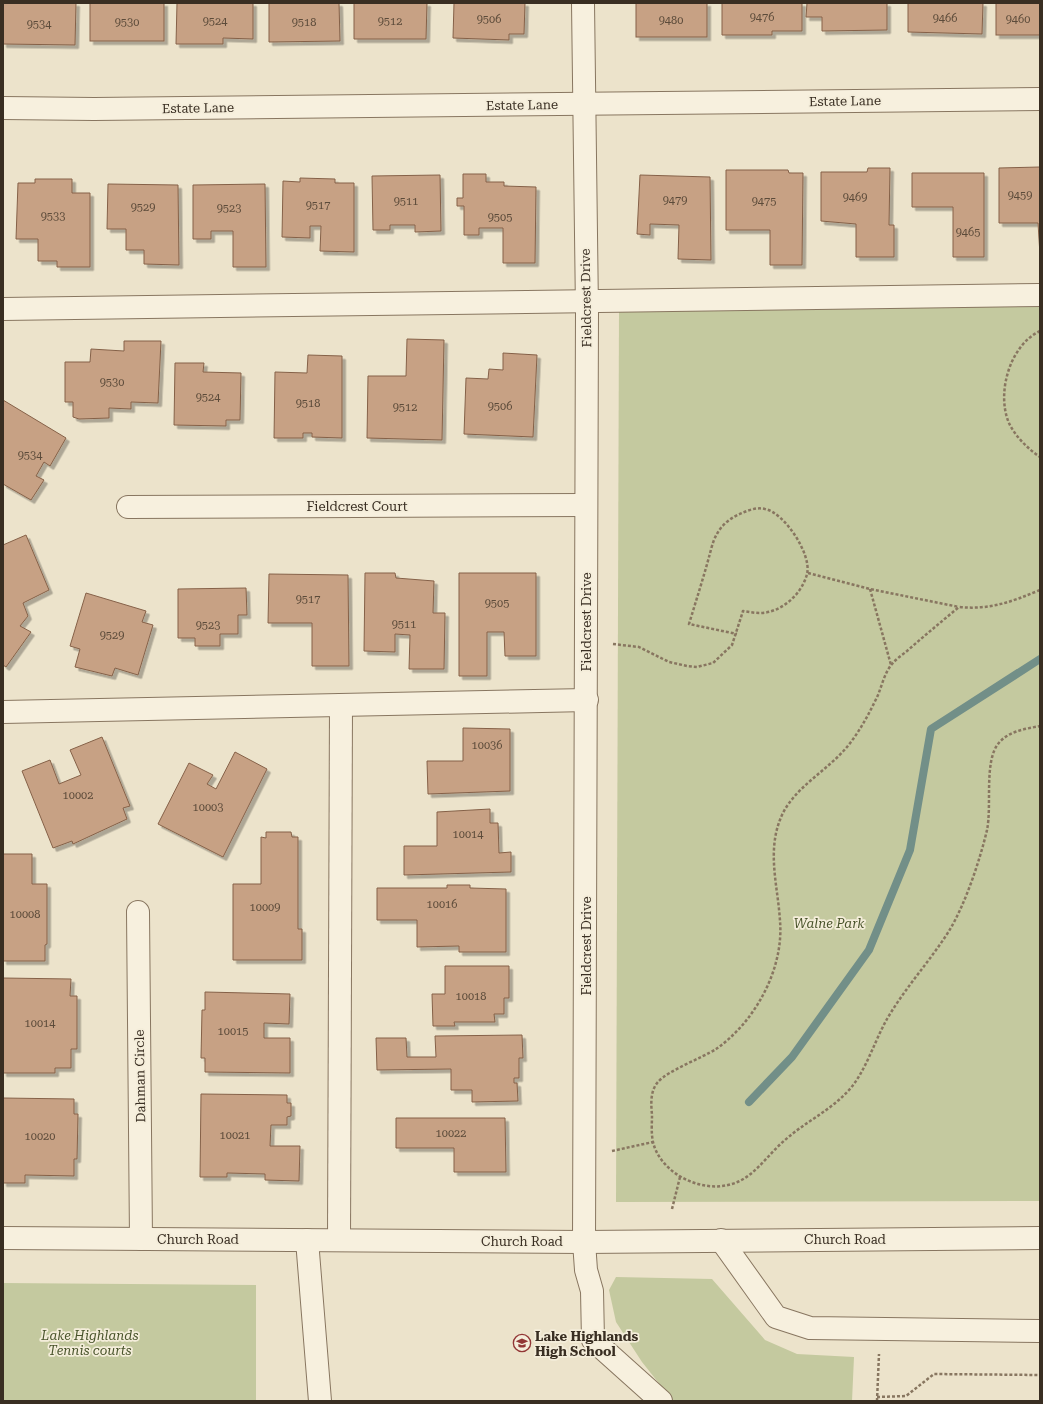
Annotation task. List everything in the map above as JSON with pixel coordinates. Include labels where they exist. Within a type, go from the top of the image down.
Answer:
[{"type":"street","name":"Fieldcrest Drive","points":[[583,3],[587,311],[587,700],[584,1242],[586,1270],[592,1291],[592,1340],[661,1401]]},
{"type":"street","name":"Estate Lane","points":[[3,108],[94,109],[1040,99]]},
{"type":"street","points":[[3,310],[1040,295]]},
{"type":"street","name":"Fieldcrest Court","points":[[128,507],[586,505]]},
{"type":"street","points":[[3,712],[587,700]]},
{"type":"street","points":[[340,1240],[341,705]]},
{"type":"street","name":"Dahman Circle","points":[[138,912],[141,1239]]},
{"type":"street","name":"Church Road","points":[[3,1238],[584,1242],[1040,1238]]},
{"type":"street","points":[[307,1240],[320,1401]]},
{"type":"street","points":[[721,1240],[776,1317],[810,1328],[1040,1332]]},
{"type":"path","points":[[1040,331],[1031,335],[1014,355],[1007,379],[1004,399],[1009,422],[1012,428],[1019,439],[1040,457]]},
{"type":"path","points":[[613,644],[638,647],[669,662],[697,667],[712,663],[723,656],[732,645],[737,634],[743,611],[762,613],[777,609],[790,601],[800,591],[808,573],[802,548],[794,534],[780,517],[766,509],[750,509],[731,518],[716,534],[689,624],[737,634]]},
{"type":"path","points":[[808,573],[870,589],[975,609],[996,606],[1040,590]]},
{"type":"path","points":[[870,589],[891,665]]},
{"type":"path","points":[[959,607],[891,665],[867,718],[846,748],[790,802],[781,816],[775,838],[773,867],[780,922],[780,950],[770,979],[758,1003],[742,1026],[716,1049],[658,1082],[652,1094],[653,1142],[658,1153],[666,1164],[680,1177],[708,1186],[724,1186],[736,1183],[756,1170],[783,1141],[828,1109],[851,1088],[887,1018],[950,929],[971,880],[987,828],[991,794],[990,762],[998,744],[1017,730],[1040,726]]},
{"type":"path","points":[[612,1151],[653,1142]]},
{"type":"path","points":[[672,1209],[680,1177]]},
{"type":"path","points":[[877,1401],[879,1351]]},
{"type":"path","points":[[877,1397],[906,1396],[934,1374],[1040,1375]]},
{"type":"green space","name":"Walne Park","points":[[1040,305],[1040,1201],[616,1202],[619,310]]},
{"type":"green space","points":[[616,1277],[712,1279],[765,1340],[797,1354],[854,1357],[852,1401],[673,1401],[642,1362],[616,1322],[609,1290]]},
{"type":"green space","name":"Lake Highlands Tennis courts","points":[[3,1283],[256,1285],[256,1401],[3,1401]]},
{"type":"building","points":[[3,3],[76,3],[75,45],[3,44]]},
{"type":"building","points":[[90,3],[164,3],[164,41],[90,41]]},
{"type":"building","points":[[177,3],[253,3],[253,39],[223,38],[223,44],[176,44]]},
{"type":"building","points":[[269,3],[339,3],[340,41],[269,42]]},
{"type":"building","points":[[354,3],[427,3],[426,39],[354,39]]},
{"type":"building","points":[[454,3],[525,3],[524,34],[509,34],[509,40],[453,38]]},
{"type":"building","points":[[636,3],[707,3],[707,37],[636,37]]},
{"type":"building","points":[[722,3],[802,3],[802,31],[772,31],[772,35],[722,35]]},
{"type":"building","points":[[807,3],[887,3],[887,30],[822,31],[822,17],[806,17]]},
{"type":"building","points":[[908,3],[983,3],[982,34],[908,32]]},
{"type":"building","points":[[996,3],[1040,3],[1040,35],[996,35]]},
{"type":"building","points":[[1040,167],[1040,255],[1038,223],[999,223],[999,168]]},
{"type":"building","points":[[868,168],[890,168],[889,225],[894,225],[894,257],[856,257],[856,224],[821,221],[821,172],[867,172]]},
{"type":"building","points":[[726,170],[788,170],[789,173],[803,173],[802,265],[770,265],[770,230],[726,230]]},
{"type":"building","points":[[912,173],[984,173],[984,257],[953,257],[953,207],[912,207]]},
{"type":"building","points":[[463,174],[486,174],[486,182],[504,182],[504,186],[536,187],[535,263],[503,263],[503,228],[479,228],[479,235],[464,235],[464,206],[457,206],[457,198],[463,198]]},
{"type":"building","points":[[440,175],[441,231],[415,232],[415,225],[390,225],[390,230],[373,230],[372,176]]},
{"type":"building","points":[[640,175],[710,177],[711,260],[678,259],[679,225],[650,224],[650,235],[637,234]]},
{"type":"building","points":[[300,178],[335,179],[335,183],[354,183],[354,252],[320,251],[321,226],[310,226],[310,238],[282,237],[283,181],[300,182]]},
{"type":"building","points":[[35,179],[72,179],[72,193],[90,193],[90,267],[57,267],[57,261],[38,261],[38,239],[16,239],[18,183],[35,183]]},
{"type":"building","points":[[108,184],[178,185],[179,265],[144,264],[144,250],[126,250],[126,229],[107,229]]},
{"type":"building","points":[[265,184],[266,267],[233,267],[233,231],[211,231],[211,239],[193,239],[193,185]]},
{"type":"building","points":[[407,339],[444,340],[442,440],[367,438],[368,376],[406,376]]},
{"type":"building","points":[[124,341],[161,341],[158,403],[131,402],[131,409],[109,408],[109,418],[79,419],[73,417],[73,402],[65,402],[65,362],[90,362],[91,349],[124,351]]},
{"type":"building","points":[[503,353],[537,355],[533,437],[464,434],[466,378],[488,379],[489,369],[503,370]]},
{"type":"building","points":[[308,355],[342,356],[342,438],[312,437],[312,433],[303,433],[303,438],[274,438],[275,372],[307,373]]},
{"type":"building","points":[[175,363],[204,363],[203,372],[241,373],[240,420],[226,420],[226,426],[174,425]]},
{"type":"building","points":[[3,400],[66,438],[50,466],[44,462],[36,476],[44,480],[31,500],[3,484]]},
{"type":"building","points":[[26,535],[49,590],[23,603],[28,616],[20,626],[31,632],[6,667],[3,665],[3,545]]},
{"type":"building","points":[[365,573],[395,573],[396,578],[434,581],[433,613],[445,613],[444,669],[409,669],[410,635],[395,634],[395,652],[364,651]]},
{"type":"building","points":[[459,573],[536,573],[536,656],[505,656],[504,632],[487,632],[487,676],[459,676]]},
{"type":"building","points":[[269,574],[348,575],[349,666],[312,666],[312,623],[268,623]]},
{"type":"building","points":[[246,588],[247,615],[238,615],[238,634],[220,634],[220,646],[195,646],[195,638],[178,638],[178,589]]},
{"type":"building","points":[[86,593],[146,611],[142,622],[153,625],[138,675],[115,668],[112,676],[75,667],[80,649],[70,646]]},
{"type":"building","points":[[463,728],[510,729],[510,791],[428,794],[427,761],[463,761]]},
{"type":"building","points":[[102,737],[130,806],[123,808],[127,819],[73,844],[72,841],[53,848],[22,771],[50,760],[59,784],[81,775],[70,750]]},
{"type":"building","points":[[235,752],[267,769],[223,857],[158,824],[189,763],[213,775],[207,784],[216,789]]},
{"type":"building","points":[[490,809],[490,823],[498,823],[499,853],[511,852],[511,872],[404,875],[404,846],[437,846],[437,812]]},
{"type":"building","points":[[266,832],[291,832],[292,837],[298,837],[298,929],[302,929],[302,960],[233,960],[233,884],[261,884],[261,837],[266,838]]},
{"type":"building","points":[[3,854],[32,854],[32,884],[47,884],[47,944],[45,945],[45,961],[3,961]]},
{"type":"building","points":[[447,885],[470,885],[470,888],[506,889],[506,952],[459,952],[459,946],[417,947],[417,920],[377,920],[377,888],[447,888]]},
{"type":"building","points":[[445,966],[509,966],[509,998],[504,998],[504,1014],[494,1014],[495,1022],[454,1022],[455,1026],[433,1026],[432,994],[445,994]]},
{"type":"building","points":[[3,978],[71,979],[70,996],[77,996],[77,1049],[71,1049],[71,1068],[55,1068],[55,1073],[3,1073]]},
{"type":"building","points":[[205,992],[290,994],[289,1024],[264,1023],[264,1038],[290,1038],[290,1073],[205,1072],[205,1058],[201,1058],[202,1010],[205,1010]]},
{"type":"building","points":[[522,1035],[523,1058],[519,1058],[519,1078],[514,1078],[514,1083],[517,1083],[518,1101],[472,1102],[472,1090],[451,1090],[451,1069],[377,1070],[376,1038],[406,1038],[407,1057],[436,1057],[435,1036]]},
{"type":"building","points":[[201,1094],[287,1095],[287,1103],[291,1103],[291,1116],[287,1117],[287,1125],[271,1125],[270,1146],[300,1146],[299,1181],[265,1180],[265,1174],[227,1173],[227,1177],[200,1177]]},
{"type":"building","points":[[3,1098],[74,1099],[74,1114],[78,1114],[77,1159],[74,1159],[74,1176],[25,1175],[25,1183],[3,1183]]},
{"type":"building","points":[[396,1118],[505,1118],[506,1172],[454,1172],[454,1148],[396,1148]]},
{"type":"waterway","points":[[749,1102],[792,1057],[869,950],[910,850],[931,729],[1040,659]]},
{"type":"place","name":"Lake Highlands High School","points":[[522,1343]]}]
